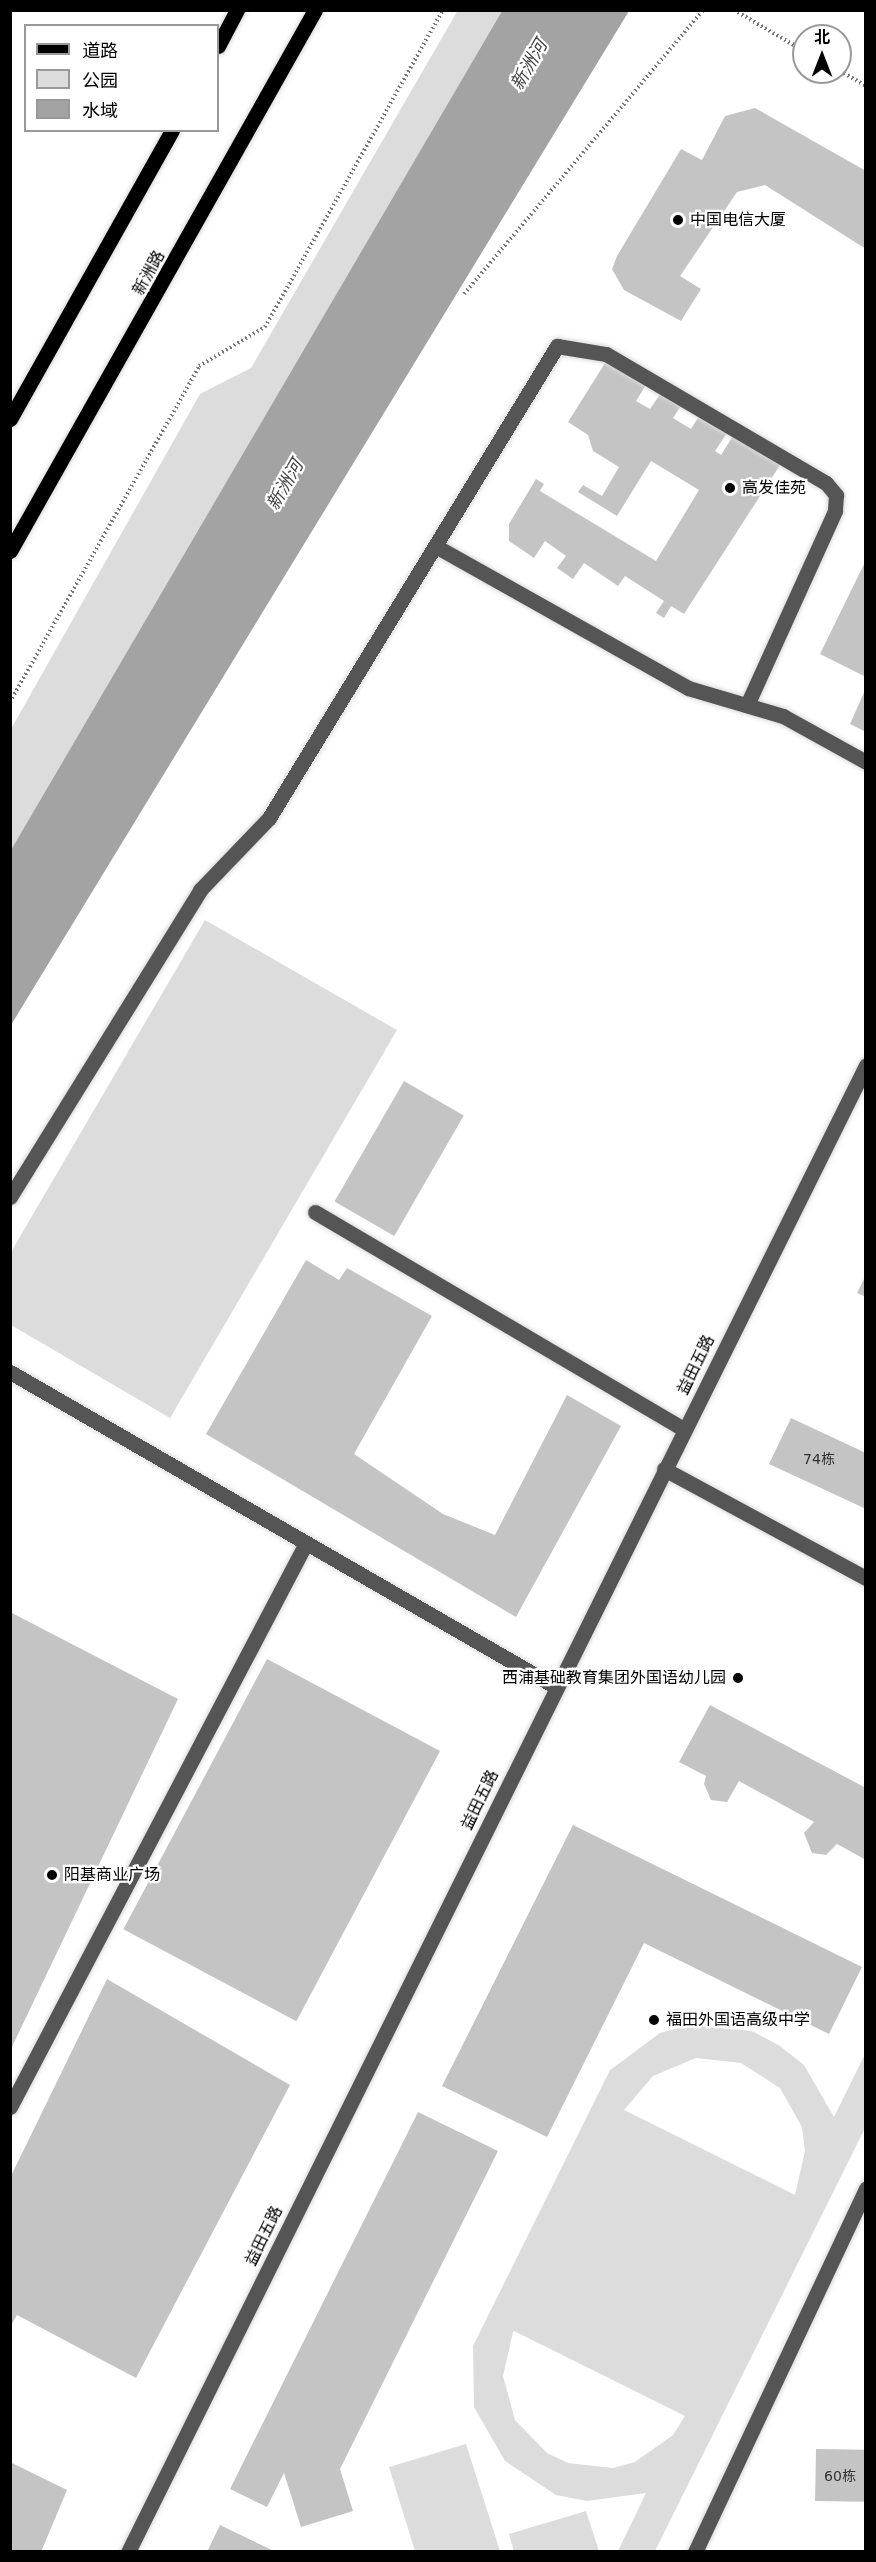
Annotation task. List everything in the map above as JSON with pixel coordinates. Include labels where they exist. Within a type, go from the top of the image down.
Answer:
[{"type":"main road","points":[[219,44],[237,10]]},
{"type":"main road","name":"新洲路","points":[[10,551],[315,10]]},
{"type":"main road","points":[[10,419],[171,132]]},
{"type":"street","points":[[10,1197],[200,890],[269,818],[437,547],[548,356],[567,344],[606,354],[826,483],[836,495],[835,511],[747,705]]},
{"type":"street","points":[[437,547],[688,688],[783,716],[866,762]]},
{"type":"street","name":"益田五路","points":[[128,2552],[866,1065]]},
{"type":"street","points":[[315,1212],[684,1429]]},
{"type":"street","points":[[10,1372],[556,1687]]},
{"type":"street","points":[[664,1469],[866,1578]]},
{"type":"street","points":[[10,2107],[306,1542]]},
{"type":"street","points":[[695,2552],[866,2188]]},
{"type":"path","points":[[10,702],[199,366],[265,327],[443,10]]},
{"type":"path","points":[[464,294],[703,10]]},
{"type":"path","points":[[734,10],[792,44]]},
{"type":"path","points":[[852,78],[866,86]]},
{"type":"green space","points":[[458,10],[502,11],[11,850],[11,729],[200,394],[251,368]]},
{"type":"green space","points":[[205,920],[397,1030],[170,1418],[11,1325],[11,1252]]},
{"type":"green space","points":[[690,2025],[752,2031],[780,2046],[804,2065],[834,2117],[865,2054],[865,2128],[655,2551],[618,2551],[646,2493],[587,2501],[556,2495],[505,2461],[474,2407],[473,2346],[610,2070],[660,2033]],"holes":[[[696,2058],[741,2063],[780,2088],[802,2127],[805,2151],[795,2195],[624,2110],[653,2076]],[[514,2331],[685,2416],[673,2435],[635,2462],[613,2468],[568,2463],[547,2453],[515,2420],[503,2376]]]},
{"type":"green space","points":[[466,2444],[500,2551],[415,2551],[389,2467]]},
{"type":"green space","points":[[586,2511],[599,2551],[514,2551],[509,2534]]},
{"type":"water","name":"新洲河","points":[[502,11],[629,11],[11,1025],[11,850]]},
{"type":"building","name":"中国电信大厦","points":[[755,108],[866,171],[866,249],[765,185],[737,192],[680,276],[701,289],[681,321],[624,290],[612,269],[617,256],[681,149],[702,160],[725,116]]},
{"type":"building","name":"高发佳苑","points":[[607,360],[646,385],[636,401],[650,409],[661,393],[681,406],[673,418],[691,429],[701,413],[729,430],[715,451],[721,455],[733,436],[780,465],[684,614],[671,606],[664,618],[656,613],[664,601],[625,576],[618,586],[584,563],[573,579],[557,568],[566,556],[545,541],[534,558],[509,541],[509,524],[536,479],[544,484],[540,491],[656,561],[699,490],[651,461],[617,516],[578,492],[583,485],[602,496],[619,467],[593,451],[588,435],[568,422]]},
{"type":"building","points":[[866,560],[866,677],[820,654]]},
{"type":"building","points":[[866,688],[866,732],[850,724]]},
{"type":"building","points":[[404,1081],[464,1116],[394,1236],[335,1201]]},
{"type":"building","points":[[306,1260],[339,1280],[347,1268],[432,1316],[354,1454],[443,1514],[495,1535],[567,1395],[621,1426],[516,1617],[206,1434]]},
{"type":"building","points":[[866,1275],[866,1297],[857,1293]]},
{"type":"building","points":[[791,1418],[866,1453],[866,1509],[769,1464]]},
{"type":"building","name":"阳基商业广场","points":[[10,1612],[178,1699],[10,2051]]},
{"type":"building","points":[[267,1659],[440,1751],[296,2021],[123,1929]]},
{"type":"building","points":[[710,1705],[866,1788],[866,1860],[837,1844],[826,1855],[812,1853],[804,1833],[814,1822],[739,1781],[727,1802],[711,1800],[704,1784],[706,1776],[679,1762]]},
{"type":"building","points":[[573,1825],[862,1967],[829,2034],[644,1943],[547,2137],[442,2086]]},
{"type":"building","points":[[107,1979],[290,2085],[136,2378],[17,2315],[10,2327],[10,2178]]},
{"type":"building","points":[[418,2112],[498,2151],[340,2469],[353,2511],[301,2527],[284,2473],[267,2507],[230,2489]]},
{"type":"building","points":[[816,2449],[866,2450],[865,2502],[815,2501]]},
{"type":"building","points":[[10,2462],[67,2490],[41,2552],[10,2552]]},
{"type":"building","points":[[220,2525],[276,2552],[207,2552]]},
{"type":"place","name":"中国电信大厦","points":[[678,220]]},
{"type":"place","name":"高发佳苑","points":[[730,488]]},
{"type":"place","name":"西浦基础教育集团外国语幼儿园","points":[[738,1678]]},
{"type":"place","name":"阳基商业广场","points":[[52,1875]]},
{"type":"place","name":"福田外国语高级中学","points":[[654,2020]]}]
